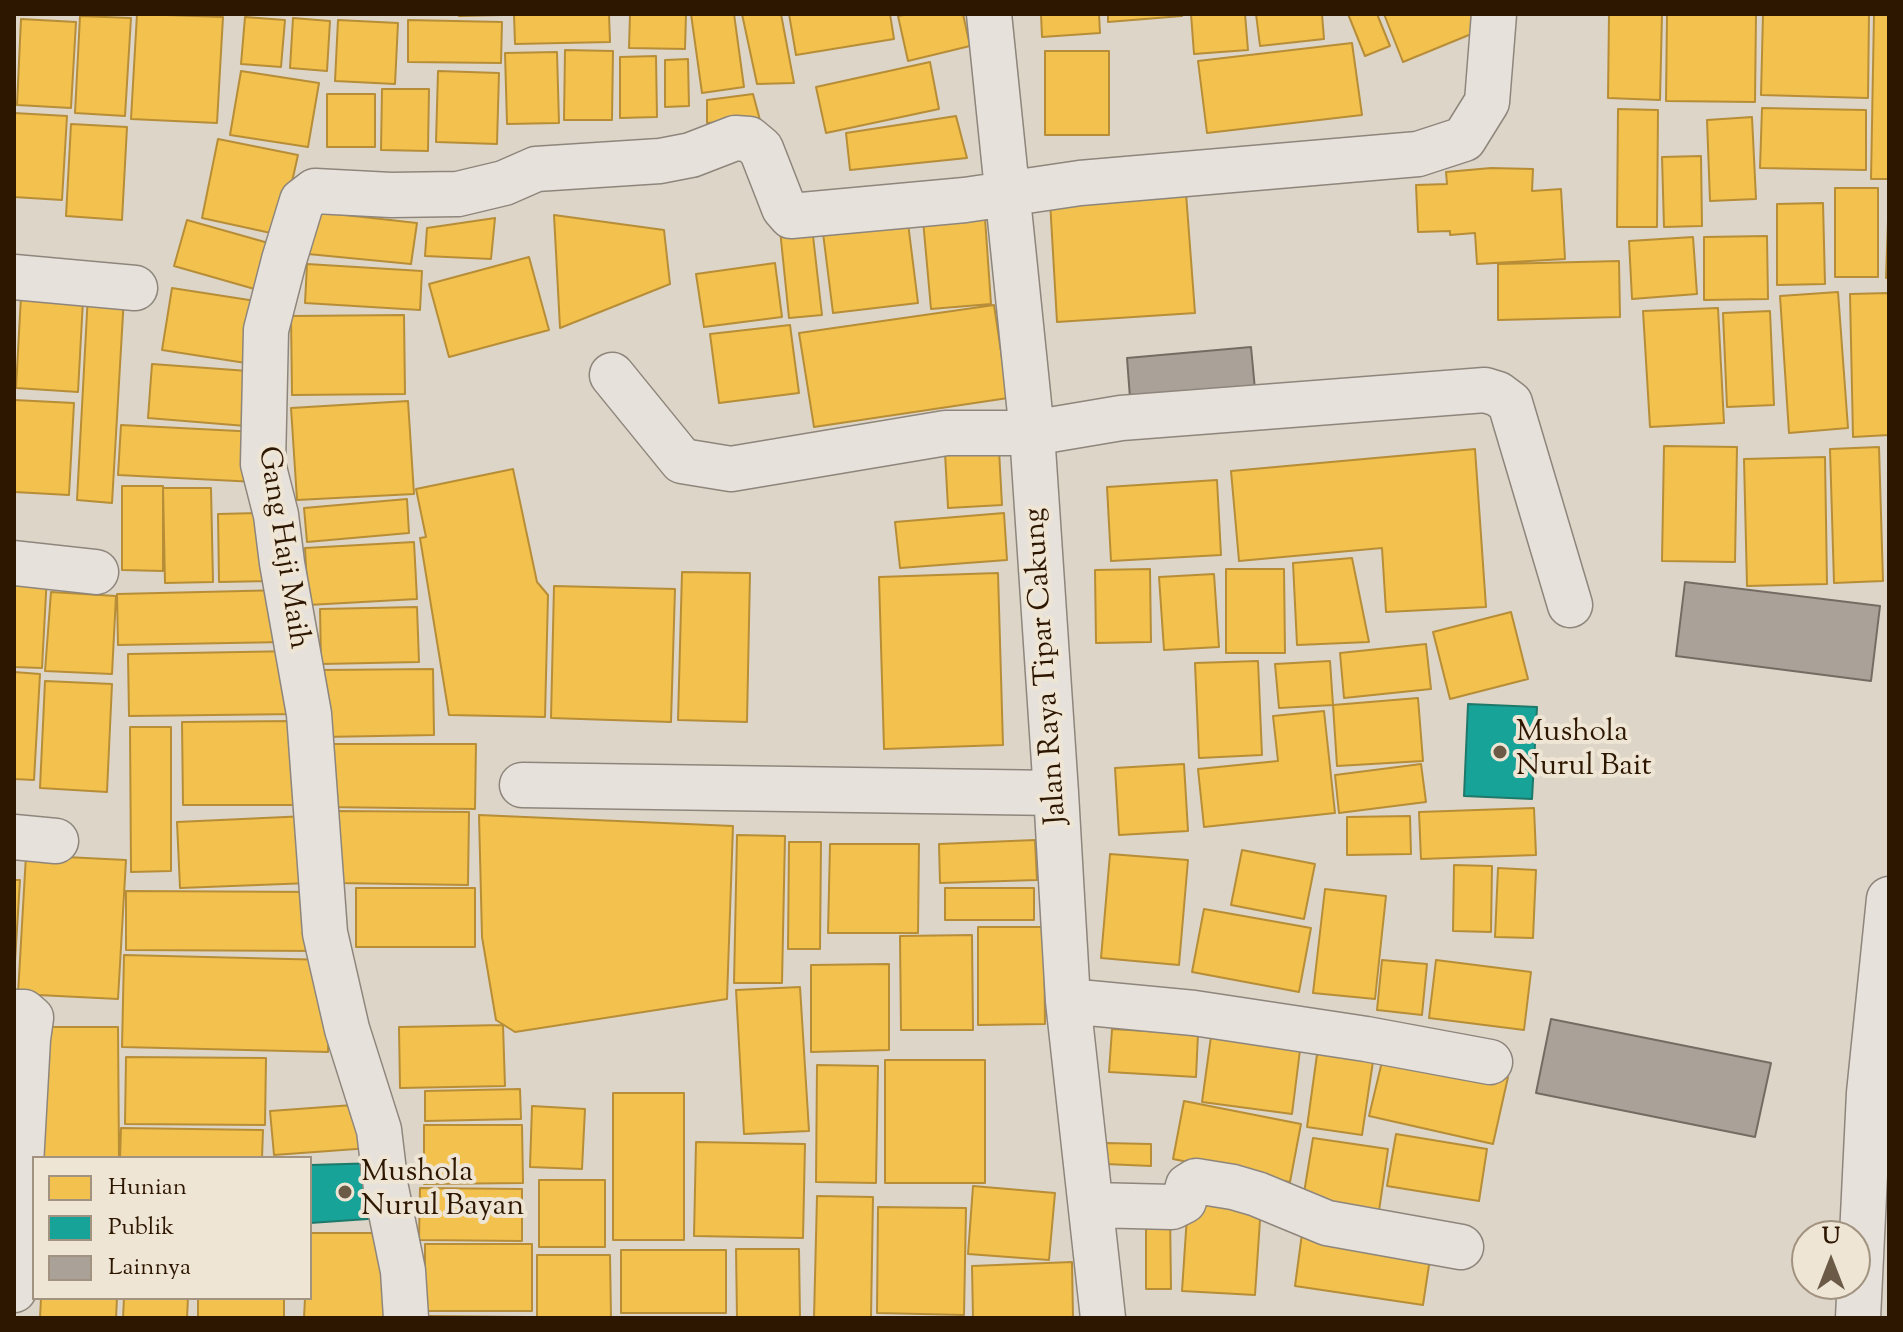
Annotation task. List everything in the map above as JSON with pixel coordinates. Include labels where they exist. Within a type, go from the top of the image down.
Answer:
[{"type":"street","name":"Jalan Raya Tipar Cakung","points":[[989,14],[1032,433],[1068,1001],[1103,1318]]},
{"type":"street","points":[[1006,193],[1080,183],[1418,154],[1464,139],[1487,102],[1494,14]]},
{"type":"street","name":"Gang Haji Maih","points":[[406,1318],[403,1271],[386,1188],[379,1130],[347,1029],[325,933],[309,714],[276,515],[263,464],[266,330],[302,201],[315,191],[391,195],[458,194],[504,183],[536,169],[660,161],[691,155],[735,138],[749,139],[761,149],[784,208],[791,216],[965,200],[1006,193]]},
{"type":"street","points":[[14,277],[135,288]]},
{"type":"street","points":[[612,375],[682,461],[731,469],[946,433],[1032,433],[1121,418],[1485,390],[1498,394],[1510,403],[1570,605]]},
{"type":"street","points":[[14,563],[96,572]]},
{"type":"street","points":[[522,785],[1056,793]]},
{"type":"street","points":[[1858,1318],[1869,1093],[1889,899]]},
{"type":"street","points":[[1068,1001],[1194,1013],[1366,1039],[1490,1062]]},
{"type":"street","points":[[14,1012],[24,1012],[31,1018],[14,1290]]},
{"type":"street","points":[[1092,1205],[1172,1207],[1184,1201],[1190,1183],[1196,1181],[1257,1194],[1327,1223],[1461,1247]]},
{"type":"building: Hunian","points":[[137,14],[223,17],[217,123],[131,119]]},
{"type":"building: Hunian","points":[[502,14],[502,15],[459,16]]},
{"type":"building: Hunian","points":[[514,14],[609,14],[610,42],[515,44]]},
{"type":"building: Hunian","points":[[630,14],[686,14],[685,49],[629,48]]},
{"type":"building: Hunian","points":[[691,14],[734,14],[744,87],[702,93]]},
{"type":"building: Hunian","points":[[742,14],[781,14],[794,83],[757,84]]},
{"type":"building: Hunian","points":[[789,14],[890,14],[894,39],[796,55]]},
{"type":"building: Hunian","points":[[963,14],[970,46],[908,61],[898,16]]},
{"type":"building: Hunian","points":[[1041,14],[1099,14],[1100,33],[1042,37]]},
{"type":"building: Hunian","points":[[1108,14],[1182,14],[1182,16],[1108,22]]},
{"type":"building: Hunian","points":[[1191,14],[1245,14],[1248,50],[1194,54]]},
{"type":"building: Hunian","points":[[1256,14],[1322,14],[1324,39],[1260,46]]},
{"type":"building: Hunian","points":[[1348,14],[1377,14],[1390,46],[1365,56]]},
{"type":"building: Hunian","points":[[1384,14],[1481,14],[1486,28],[1403,62]]},
{"type":"building: Hunian","points":[[1609,14],[1662,15],[1660,100],[1608,98]]},
{"type":"building: Hunian","points":[[1667,14],[1756,14],[1755,102],[1666,101]]},
{"type":"building: Hunian","points":[[1763,14],[1869,14],[1868,98],[1761,95]]},
{"type":"building: Hunian","points":[[1874,14],[1889,14],[1889,179],[1871,179]]},
{"type":"building: Hunian","points":[[80,16],[131,18],[125,116],[75,113]]},
{"type":"building: Hunian","points":[[245,17],[285,20],[281,67],[241,64]]},
{"type":"building: Hunian","points":[[293,18],[330,21],[327,71],[290,68]]},
{"type":"building: Hunian","points":[[21,19],[76,22],[71,108],[17,105]]},
{"type":"building: Hunian","points":[[338,20],[398,23],[395,84],[335,81]]},
{"type":"building: Hunian","points":[[408,20],[502,22],[501,63],[408,62]]},
{"type":"building: Hunian","points":[[1352,43],[1362,115],[1207,133],[1198,61]]},
{"type":"building: Hunian","points":[[565,50],[613,51],[612,120],[564,120]]},
{"type":"building: Hunian","points":[[1045,51],[1109,51],[1109,135],[1045,135]]},
{"type":"building: Hunian","points":[[557,52],[559,123],[507,124],[505,53]]},
{"type":"building: Hunian","points":[[656,56],[657,117],[620,118],[620,57]]},
{"type":"building: Hunian","points":[[688,59],[689,106],[665,107],[665,60]]},
{"type":"building: Hunian","points":[[930,62],[939,109],[826,133],[816,87]]},
{"type":"building: Hunian","points":[[241,71],[319,83],[308,147],[230,135]]},
{"type":"building: Hunian","points":[[438,71],[499,73],[497,144],[436,142]]},
{"type":"building: Hunian","points":[[382,89],[429,89],[428,151],[381,150]]},
{"type":"building: Hunian","points":[[327,94],[375,94],[375,147],[327,147]]},
{"type":"building: Hunian","points":[[753,94],[760,120],[707,123],[707,100]]},
{"type":"building: Hunian","points":[[1762,108],[1866,110],[1866,170],[1760,168]]},
{"type":"building: Hunian","points":[[1618,109],[1658,110],[1657,227],[1617,227]]},
{"type":"building: Hunian","points":[[14,113],[67,116],[62,200],[14,197]]},
{"type":"building: Hunian","points":[[956,116],[967,158],[850,170],[846,133]]},
{"type":"building: Hunian","points":[[1752,117],[1756,199],[1710,201],[1707,120]]},
{"type":"building: Hunian","points":[[71,124],[127,127],[122,220],[66,216]]},
{"type":"building: Hunian","points":[[218,139],[298,155],[280,235],[202,218]]},
{"type":"building: Hunian","points":[[1701,156],[1702,226],[1664,227],[1662,157]]},
{"type":"building: Hunian","points":[[1491,168],[1533,169],[1532,191],[1561,189],[1565,259],[1477,264],[1475,233],[1450,235],[1450,231],[1418,232],[1416,185],[1447,184],[1446,172]]},
{"type":"building: Hunian","points":[[1835,188],[1878,188],[1878,277],[1835,277]]},
{"type":"building: Hunian","points":[[1889,192],[1889,278],[1886,278]]},
{"type":"building: Hunian","points":[[1186,193],[1195,313],[1057,322],[1050,201]]},
{"type":"building: Hunian","points":[[1823,203],[1825,284],[1777,285],[1777,204]]},
{"type":"building: Hunian","points":[[984,204],[991,304],[931,309],[922,209]]},
{"type":"building: Hunian","points":[[309,211],[417,223],[411,264],[308,254]]},
{"type":"building: Hunian","points":[[554,215],[664,230],[670,284],[560,328]]},
{"type":"building: Hunian","points":[[907,215],[918,303],[833,313],[822,225]]},
{"type":"building: Hunian","points":[[495,218],[491,259],[425,256],[427,228]]},
{"type":"building: Hunian","points":[[187,220],[279,246],[265,292],[174,266]]},
{"type":"building: Hunian","points":[[812,227],[822,315],[789,318],[780,230]]},
{"type":"building: Hunian","points":[[1767,236],[1768,299],[1704,300],[1704,237]]},
{"type":"building: Hunian","points":[[1693,237],[1697,294],[1632,299],[1629,241]]},
{"type":"building: Hunian","points":[[529,257],[549,330],[449,357],[429,284]]},
{"type":"building: Hunian","points":[[1619,261],[1620,317],[1498,320],[1498,264]]},
{"type":"building: Hunian","points":[[775,263],[782,317],[704,327],[696,274]]},
{"type":"building: Hunian","points":[[307,264],[422,271],[420,310],[305,303]]},
{"type":"building: Hunian","points":[[172,288],[262,302],[252,364],[162,350]]},
{"type":"building: Hunian","points":[[1838,292],[1848,428],[1789,433],[1780,296]]},
{"type":"building: Hunian","points":[[1889,293],[1889,435],[1853,437],[1850,294]]},
{"type":"building: Hunian","points":[[88,294],[124,297],[112,503],[77,500]]},
{"type":"building: Hunian","points":[[21,296],[83,300],[78,392],[16,388]]},
{"type":"building: Hunian","points":[[994,305],[1008,398],[814,427],[799,333]]},
{"type":"building: Hunian","points":[[1718,308],[1724,423],[1650,427],[1643,311]]},
{"type":"building: Hunian","points":[[1770,311],[1774,405],[1727,407],[1723,313]]},
{"type":"building: Hunian","points":[[404,315],[405,394],[292,395],[291,316]]},
{"type":"building: Hunian","points":[[790,325],[799,393],[719,403],[710,334]]},
{"type":"building: Hunian","points":[[152,364],[262,372],[258,427],[148,418]]},
{"type":"building: Hunian","points":[[14,400],[74,403],[69,495],[14,492]]},
{"type":"building: Hunian","points":[[408,401],[414,494],[297,500],[291,408]]},
{"type":"building: Hunian","points":[[121,425],[258,432],[256,482],[118,475]]},
{"type":"building: Hunian","points":[[1664,446],[1737,447],[1735,562],[1662,561]]},
{"type":"building: Hunian","points":[[1879,447],[1883,581],[1834,583],[1830,449]]},
{"type":"building: Hunian","points":[[1475,449],[1486,607],[1386,612],[1382,548],[1239,561],[1231,471]]},
{"type":"building: Hunian","points":[[999,450],[1002,505],[948,508],[945,453]]},
{"type":"building: Hunian","points":[[1825,457],[1827,584],[1747,586],[1744,459]]},
{"type":"building: Hunian","points":[[513,469],[537,582],[548,595],[545,717],[449,715],[420,538],[426,537],[416,489]]},
{"type":"building: Hunian","points":[[1217,480],[1221,555],[1111,561],[1107,487]]},
{"type":"building: Hunian","points":[[122,486],[163,486],[163,571],[122,570]]},
{"type":"building: Hunian","points":[[163,488],[211,488],[213,582],[165,583]]},
{"type":"building: Hunian","points":[[407,499],[409,533],[307,542],[304,508]]},
{"type":"building: Hunian","points":[[259,513],[272,581],[219,582],[218,514]]},
{"type":"building: Hunian","points":[[1004,513],[1007,560],[900,568],[895,522]]},
{"type":"building: Hunian","points":[[414,542],[417,599],[308,605],[305,548]]},
{"type":"building: Hunian","points":[[1352,558],[1369,642],[1297,645],[1293,563]]},
{"type":"building: Hunian","points":[[1150,569],[1151,642],[1096,643],[1095,570]]},
{"type":"building: Hunian","points":[[1226,569],[1284,569],[1285,653],[1226,653]]},
{"type":"building: Hunian","points":[[682,572],[750,573],[747,722],[678,720]]},
{"type":"building: Hunian","points":[[14,573],[47,575],[42,668],[14,667]]},
{"type":"building: Hunian","points":[[998,573],[1003,745],[884,749],[879,577]]},
{"type":"building: Hunian","points":[[1214,574],[1219,647],[1164,650],[1159,577]]},
{"type":"building: Hunian","points":[[554,586],[675,589],[671,722],[551,718]]},
{"type":"building: Hunian","points":[[285,590],[286,642],[118,645],[117,594]]},
{"type":"building: Hunian","points":[[51,592],[116,596],[112,674],[45,671]]},
{"type":"building: Hunian","points":[[417,607],[419,662],[321,664],[320,609]]},
{"type":"building: Hunian","points":[[1511,612],[1528,679],[1450,699],[1433,632]]},
{"type":"building: Hunian","points":[[1426,644],[1431,689],[1344,698],[1340,653]]},
{"type":"building: Hunian","points":[[297,651],[298,714],[129,716],[128,654]]},
{"type":"building: Hunian","points":[[1258,661],[1262,755],[1199,758],[1195,663]]},
{"type":"building: Hunian","points":[[1330,661],[1333,705],[1279,708],[1275,664]]},
{"type":"building: Hunian","points":[[433,669],[434,735],[323,737],[322,670]]},
{"type":"building: Hunian","points":[[14,672],[40,674],[34,780],[14,779]]},
{"type":"building: Hunian","points":[[45,681],[112,684],[107,792],[40,788]]},
{"type":"building: Hunian","points":[[1418,698],[1423,761],[1337,766],[1333,705]]},
{"type":"building: Hunian","points":[[1324,711],[1335,813],[1204,827],[1198,769],[1278,761],[1273,716]]},
{"type":"building: Hunian","points":[[294,721],[294,805],[183,805],[182,722]]},
{"type":"building: Hunian","points":[[130,727],[171,727],[171,871],[131,872]]},
{"type":"building: Hunian","points":[[327,744],[476,744],[475,809],[326,807]]},
{"type":"building: Hunian","points":[[1184,764],[1188,831],[1119,835],[1115,768]]},
{"type":"building: Hunian","points":[[1421,764],[1426,802],[1339,813],[1335,775]]},
{"type":"building: Hunian","points":[[1534,808],[1536,855],[1421,859],[1419,812]]},
{"type":"building: Hunian","points":[[336,811],[469,812],[468,885],[336,883]]},
{"type":"building: Hunian","points":[[479,815],[733,826],[727,999],[515,1032],[496,1020],[482,937]]},
{"type":"building: Hunian","points":[[307,816],[310,883],[180,888],[177,822]]},
{"type":"building: Hunian","points":[[1410,816],[1411,854],[1347,855],[1347,817]]},
{"type":"building: Hunian","points":[[737,835],[785,836],[782,983],[734,983]]},
{"type":"building: Hunian","points":[[1035,840],[1037,880],[940,883],[939,844]]},
{"type":"building: Hunian","points":[[789,842],[821,842],[820,949],[788,949]]},
{"type":"building: Hunian","points":[[830,844],[919,844],[918,933],[828,933]]},
{"type":"building: Hunian","points":[[1242,850],[1315,864],[1304,919],[1231,905]]},
{"type":"building: Hunian","points":[[1110,854],[1188,860],[1179,965],[1101,958]]},
{"type":"building: Hunian","points":[[26,855],[126,860],[118,999],[18,994]]},
{"type":"building: Hunian","points":[[1454,865],[1492,866],[1491,932],[1453,931]]},
{"type":"building: Hunian","points":[[1498,868],[1536,870],[1533,938],[1495,937]]},
{"type":"building: Hunian","points":[[14,880],[20,880],[15,962],[14,962]]},
{"type":"building: Hunian","points":[[356,888],[475,888],[475,947],[356,947]]},
{"type":"building: Hunian","points":[[945,888],[1034,888],[1034,920],[945,920]]},
{"type":"building: Hunian","points":[[1325,889],[1386,896],[1375,999],[1313,993]]},
{"type":"building: Hunian","points":[[126,891],[318,892],[318,951],[126,950]]},
{"type":"building: Hunian","points":[[1204,909],[1311,928],[1299,992],[1192,972]]},
{"type":"building: Hunian","points":[[978,927],[1044,927],[1045,1024],[978,1025]]},
{"type":"building: Hunian","points":[[972,935],[973,1030],[901,1030],[900,936]]},
{"type":"building: Hunian","points":[[124,955],[330,960],[328,1052],[122,1047]]},
{"type":"building: Hunian","points":[[1382,960],[1427,964],[1422,1015],[1377,1010]]},
{"type":"building: Hunian","points":[[1436,960],[1531,972],[1524,1030],[1429,1018]]},
{"type":"building: Hunian","points":[[889,964],[889,1050],[811,1052],[811,965]]},
{"type":"building: Hunian","points":[[800,987],[809,1131],[744,1134],[736,990]]},
{"type":"building: Hunian","points":[[1213,1022],[1302,1034],[1292,1114],[1202,1102]]},
{"type":"building: Hunian","points":[[503,1025],[505,1086],[400,1088],[399,1027]]},
{"type":"building: Hunian","points":[[31,1027],[118,1027],[119,1156],[34,1156]]},
{"type":"building: Hunian","points":[[1112,1029],[1198,1034],[1196,1077],[1109,1072]]},
{"type":"building: Hunian","points":[[1319,1040],[1375,1048],[1362,1135],[1307,1127]]},
{"type":"building: Hunian","points":[[1385,1049],[1508,1077],[1493,1144],[1369,1116]]},
{"type":"building: Hunian","points":[[126,1057],[266,1058],[265,1125],[125,1124]]},
{"type":"building: Hunian","points":[[885,1060],[985,1060],[985,1183],[885,1183]]},
{"type":"building: Hunian","points":[[817,1065],[878,1066],[876,1183],[816,1182]]},
{"type":"building: Hunian","points":[[520,1089],[521,1119],[425,1121],[425,1091]]},
{"type":"building: Hunian","points":[[613,1093],[684,1093],[684,1240],[613,1240]]},
{"type":"building: Hunian","points":[[1184,1101],[1301,1124],[1290,1182],[1173,1159]]},
{"type":"building: Hunian","points":[[367,1104],[370,1148],[274,1155],[270,1111]]},
{"type":"building: Hunian","points":[[532,1106],[585,1109],[582,1169],[530,1167]]},
{"type":"building: Hunian","points":[[424,1125],[522,1125],[523,1183],[424,1184]]},
{"type":"building: Hunian","points":[[121,1128],[263,1130],[262,1156],[120,1156]]},
{"type":"building: Hunian","points":[[1396,1134],[1487,1149],[1479,1201],[1387,1186]]},
{"type":"building: Hunian","points":[[1313,1138],[1388,1149],[1379,1211],[1303,1199]]},
{"type":"building: Hunian","points":[[696,1142],[805,1144],[803,1238],[694,1236]]},
{"type":"building: Hunian","points":[[1106,1143],[1151,1144],[1151,1166],[1105,1164]]},
{"type":"building: Hunian","points":[[539,1180],[605,1180],[605,1247],[539,1247]]},
{"type":"building: Hunian","points":[[973,1186],[1055,1193],[1049,1260],[968,1254]]},
{"type":"building: Hunian","points":[[420,1188],[522,1189],[522,1241],[419,1240]]},
{"type":"building: Hunian","points":[[817,1196],[873,1197],[871,1318],[814,1318]]},
{"type":"building: Hunian","points":[[1188,1201],[1261,1205],[1255,1295],[1182,1291]]},
{"type":"building: Hunian","points":[[878,1207],[966,1208],[964,1315],[877,1313]]},
{"type":"building: Hunian","points":[[1170,1211],[1171,1289],[1146,1289],[1146,1212]]},
{"type":"building: Hunian","points":[[1303,1226],[1432,1245],[1423,1305],[1295,1286]]},
{"type":"building: Hunian","points":[[312,1233],[380,1233],[385,1318],[304,1318],[305,1300],[312,1300]]},
{"type":"building: Hunian","points":[[425,1244],[532,1244],[532,1311],[425,1311]]},
{"type":"building: Hunian","points":[[736,1249],[799,1249],[800,1318],[737,1318]]},
{"type":"building: Hunian","points":[[621,1250],[726,1250],[726,1313],[621,1313]]},
{"type":"building: Hunian","points":[[537,1255],[610,1255],[611,1318],[537,1318]]},
{"type":"building: Hunian","points":[[1072,1262],[1073,1318],[973,1318],[972,1266]]},
{"type":"building: Hunian","points":[[41,1300],[117,1300],[116,1318],[40,1318]]},
{"type":"building: Hunian","points":[[124,1300],[188,1300],[187,1318],[123,1318]]},
{"type":"building: Hunian","points":[[198,1300],[284,1300],[284,1318],[198,1318]]},
{"type":"building: Hunian","points":[[424,1316],[527,1317],[424,1318]]},
{"type":"building: Publik","name":"Mushola Nurul Bait","points":[[1468,704],[1537,707],[1532,799],[1464,796]]},
{"type":"building: Publik","name":"Mushola Nurul Bayan","points":[[380,1163],[382,1218],[312,1223],[312,1165]]},
{"type":"building: Lainnya","points":[[1251,347],[1256,400],[1131,411],[1127,358]]},
{"type":"building: Lainnya","points":[[1685,582],[1880,606],[1871,681],[1676,656]]},
{"type":"building: Lainnya","points":[[1551,1019],[1771,1063],[1755,1137],[1536,1093]]},
{"type":"place","name":"Mushola Nurul Bait","points":[[1500,752]]},
{"type":"place","name":"Mushola Nurul Bayan","points":[[345,1192]]}]
